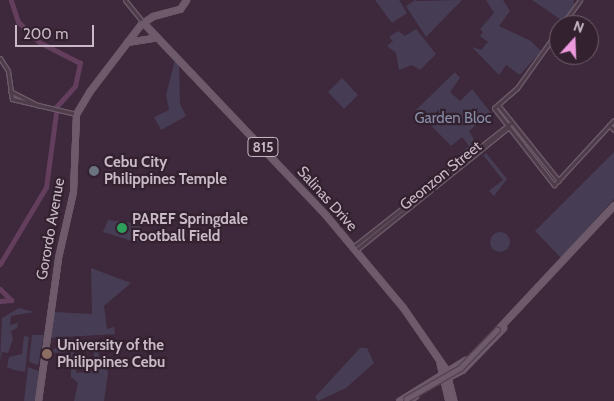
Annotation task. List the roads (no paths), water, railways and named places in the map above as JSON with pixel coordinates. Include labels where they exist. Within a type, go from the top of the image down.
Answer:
[{"type":"main road","points":[[76,114],[123,45],[143,22],[180,9],[186,0]]},
{"type":"main road","name":"Salinas Drive","points":[[143,22],[355,249],[412,318],[439,360],[446,375]]},
{"type":"main road","points":[[123,45],[137,38],[157,37]]},
{"type":"main road","name":"Gorordo Avenue","points":[[38,401],[58,258],[73,192],[76,114]]},
{"type":"main road","points":[[406,400],[434,381],[449,385],[461,368],[614,205]]},
{"type":"main road","points":[[406,400],[460,368],[519,308]]},
{"type":"main road","points":[[399,401],[461,368]]},
{"type":"main road","name":"815","points":[[446,375],[454,401]]},
{"type":"main road","name":"815","points":[[449,385],[449,401]]},
{"type":"street","points":[[125,0],[143,22]]},
{"type":"street","points":[[569,15],[580,0]]},
{"type":"street","points":[[549,43],[518,88],[494,108],[554,185],[559,181],[561,175],[614,120]]},
{"type":"street","points":[[0,58],[8,71],[12,99],[76,114]]},
{"type":"street","points":[[498,105],[559,181]]},
{"type":"street","name":"Geonzon Street","points":[[355,249],[512,122]]},
{"type":"street","points":[[609,125],[614,130]]},
{"type":"street","points":[[551,180],[561,175]]},
{"type":"waterway","points":[[0,264],[46,187],[57,106],[75,86],[80,63],[39,42],[18,22],[11,0]]},
{"type":"waterway","points":[[0,289],[11,300],[0,301]]},
{"type":"place","name":"Cebu City Philippines Temple","points":[[94,171]]},
{"type":"place","name":"PAREF Springdale Football Field","points":[[122,228]]},
{"type":"place","name":"University of the Philippines Cebu","points":[[47,354]]},
{"type":"park label","name":"Garden Bloc","points":[[453,119]]}]
